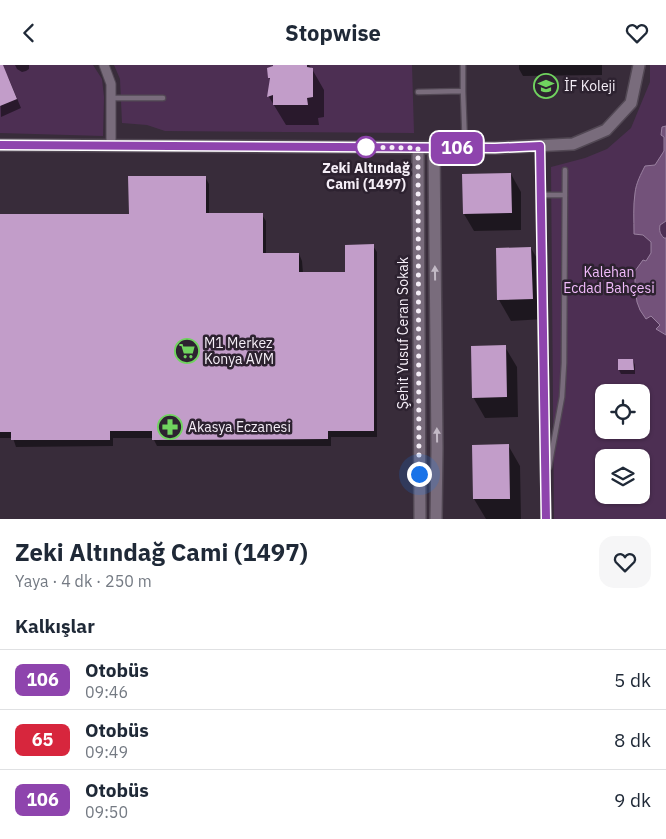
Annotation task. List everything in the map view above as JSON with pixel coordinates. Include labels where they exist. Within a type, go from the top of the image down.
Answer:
[{"type":"street","points":[[104,65],[111,84],[111,146]]},
{"type":"street","points":[[0,145],[495,148],[573,144],[606,130],[631,103],[639,65]]},
{"type":"street","points":[[540,146],[546,519]]},
{"type":"street","name":"Şehit Yusuf Ceran Sokak","points":[[418,148],[420,519]]},
{"type":"street","points":[[434,148],[436,519]]},
{"type":"lane","points":[[463,65],[465,148]]},
{"type":"lane","points":[[418,92],[463,91]]},
{"type":"lane","points":[[111,98],[163,98]]},
{"type":"lane","points":[[546,482],[562,397],[564,363],[565,169]]},
{"type":"lane","points":[[541,195],[565,195]]},
{"type":"green space","points":[[0,65],[93,65],[102,79],[104,97],[103,136],[0,133]]},
{"type":"green space","points":[[114,65],[412,65],[414,133],[165,131],[147,125],[122,123],[120,79]]},
{"type":"green space","name":"Kalehan Ecdad Bahçesi","points":[[650,65],[666,65],[666,519],[554,519],[551,167],[585,158],[607,149],[631,128],[650,82]]},
{"type":"shaded area","points":[[666,126],[666,221],[660,225],[660,232],[666,238],[666,335],[656,329],[660,325],[651,316],[646,319],[637,302],[635,271],[643,260],[646,261],[651,253],[651,242],[643,235],[634,234],[634,198],[645,166],[655,165],[664,151],[664,137],[661,135],[662,127]]},
{"type":"building","points":[[0,65],[3,65],[17,99],[0,106]]},
{"type":"building","points":[[273,65],[307,65],[307,67],[313,68],[313,97],[307,98],[308,105],[273,105],[273,95],[267,97],[270,78],[268,78],[267,68]]},
{"type":"building","points":[[511,173],[512,213],[463,214],[462,174]]},
{"type":"building","name":"M1 Merkez Konya AVM","points":[[128,176],[206,176],[206,213],[263,213],[263,253],[299,253],[299,272],[345,272],[345,245],[374,244],[374,431],[328,431],[328,439],[152,440],[152,431],[110,431],[110,440],[11,440],[11,432],[0,432],[0,214],[129,214]]},
{"type":"building","points":[[531,247],[533,299],[497,300],[496,248]]},
{"type":"building","points":[[506,345],[507,397],[472,398],[471,346]]},
{"type":"building","points":[[618,359],[633,359],[634,370],[618,370]]},
{"type":"building","points":[[509,444],[510,499],[473,499],[472,445]]},
{"type":"bus line","name":"106","points":[[0,145],[495,148],[540,146],[546,519]]},
{"type":"place","name":"İF Koleji","points":[[546,86]]},
{"type":"place","name":"Zeki Altındağ Cami (1497)","points":[[366,147]]},
{"type":"place","name":"M1 Merkez Konya AVM","points":[[187,351]]},
{"type":"place","name":"Akasya Eczanesi","points":[[170,427]]},
{"type":"route","points":[[366,147],[361,147],[418,148],[419,474]]}]
